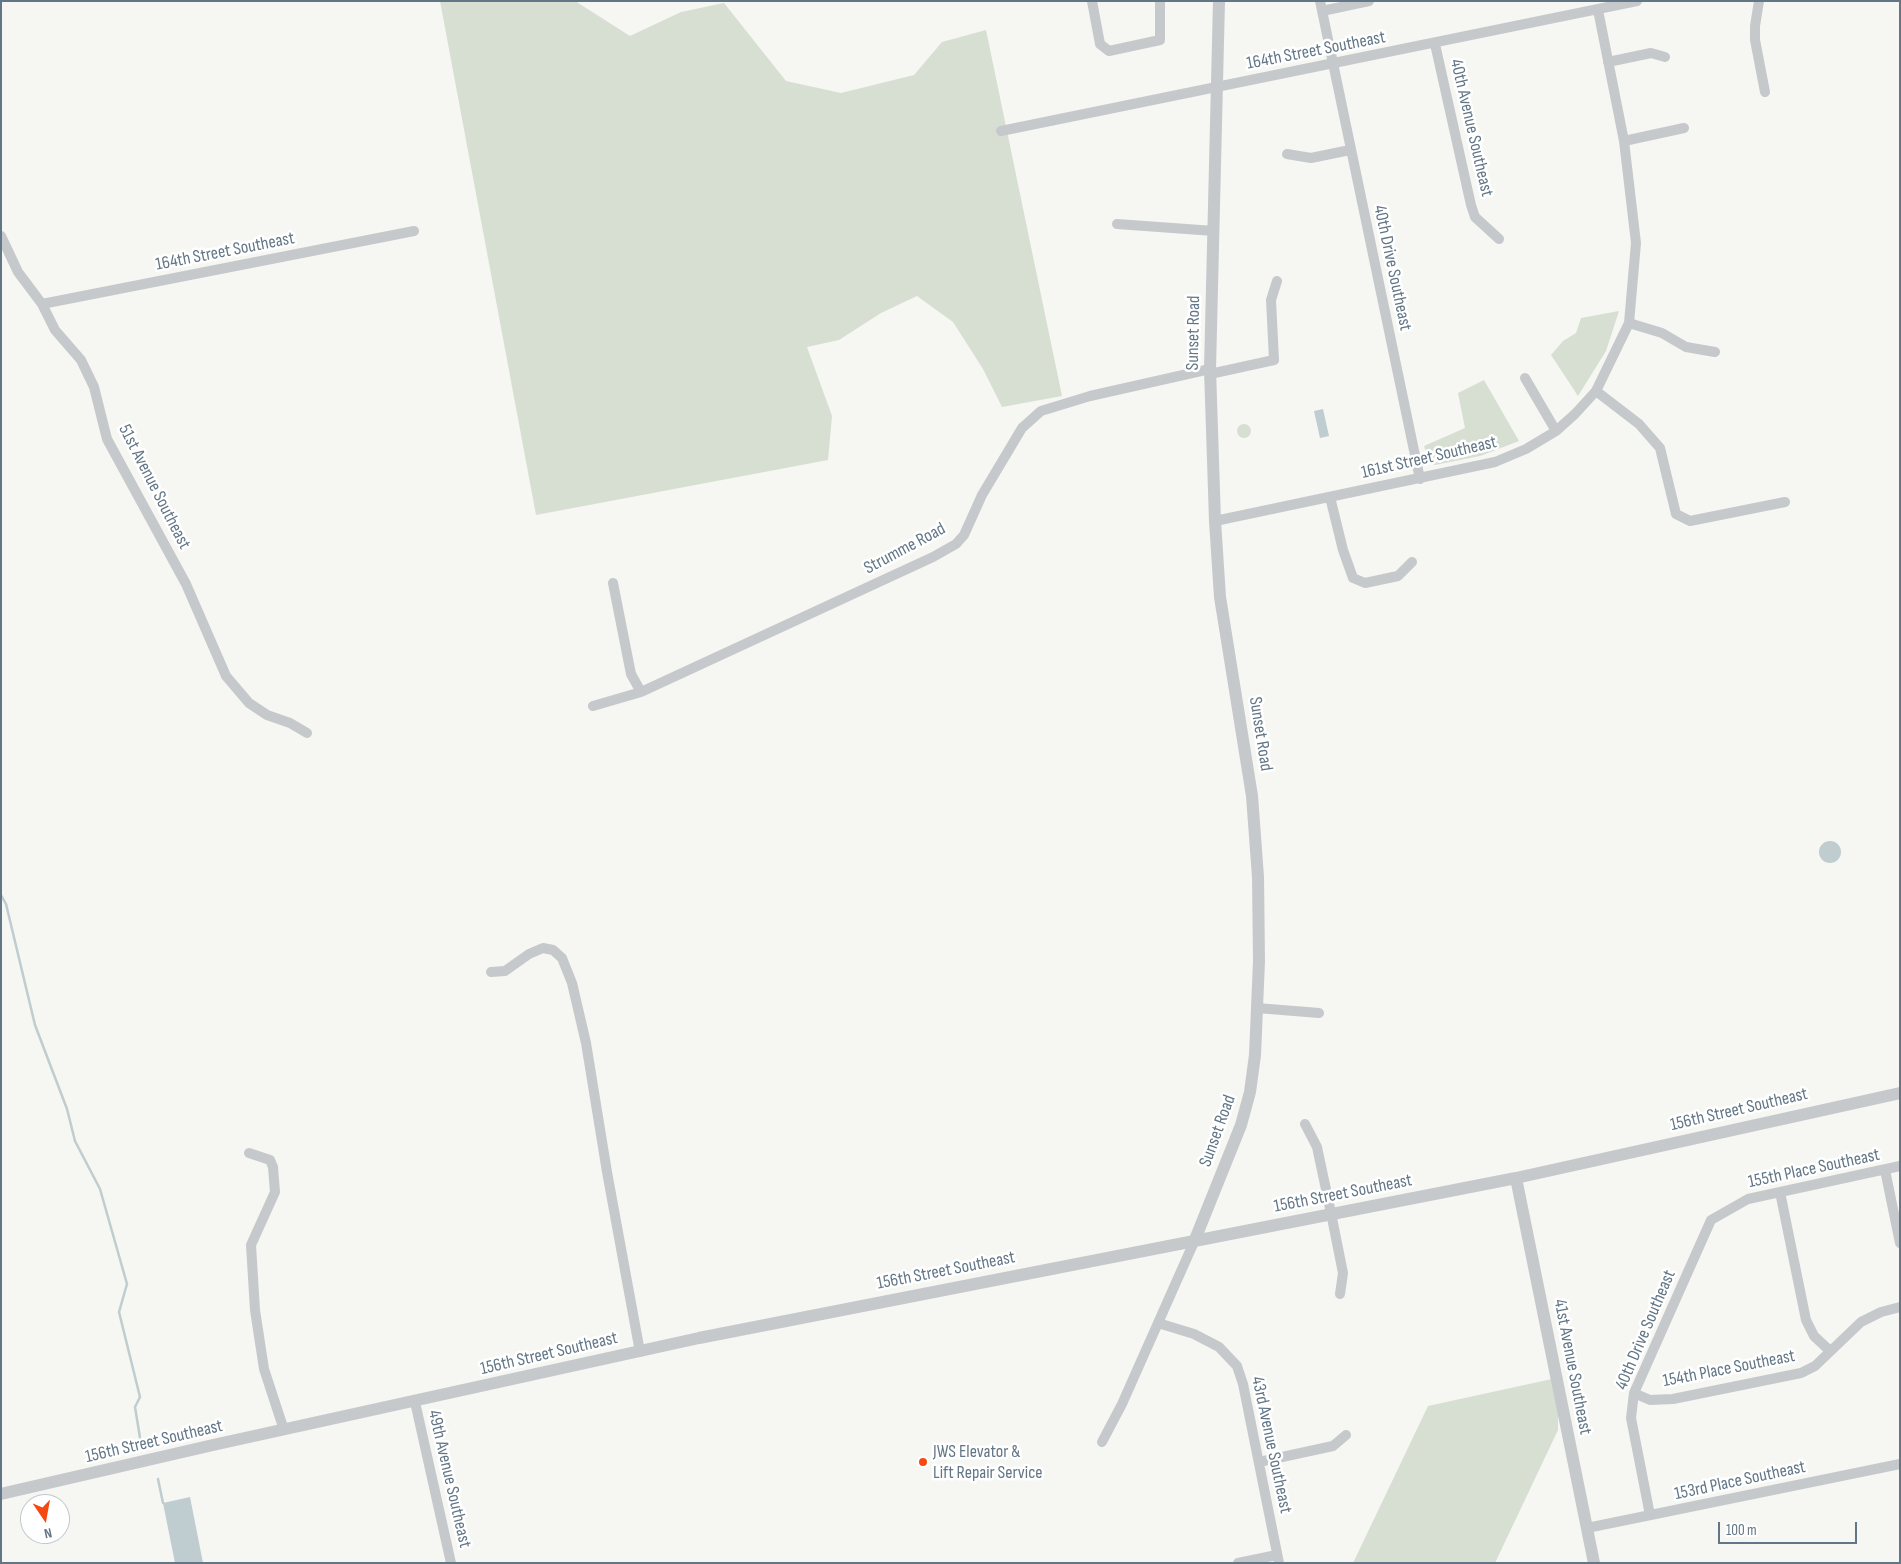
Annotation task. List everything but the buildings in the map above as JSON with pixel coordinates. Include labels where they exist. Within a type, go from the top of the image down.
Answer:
[{"type":"street","points":[[1092,1],[1100,44],[1109,51],[1160,40],[1160,1]]},
{"type":"street","name":"Sunset Road","points":[[1102,1442],[1122,1404],[1194,1242],[1241,1125],[1250,1092],[1255,1056],[1258,877],[1252,796],[1220,597],[1210,371],[1219,86],[1219,1]]},
{"type":"street","points":[[1333,64],[1321,6],[1369,1]]},
{"type":"street","name":"164th Street Southeast","points":[[1001,131],[1435,44],[1637,1]]},
{"type":"street","points":[[1759,1],[1754,26],[1765,92]]},
{"type":"street","name":"161st Street Southeast","points":[[1216,521],[1495,462],[1526,449],[1556,431],[1596,391],[1629,323],[1636,243],[1624,141],[1598,10]]},
{"type":"street","name":"40th Avenue Southeast","points":[[1435,44],[1471,205],[1475,217],[1499,239]]},
{"type":"street","points":[[1608,62],[1651,54],[1665,57]]},
{"type":"street","name":"40th Drive Southeast","points":[[1333,64],[1420,479]]},
{"type":"street","points":[[1624,141],[1684,128]]},
{"type":"street","points":[[1287,154],[1311,158],[1350,150]]},
{"type":"street","points":[[1117,224],[1214,231]]},
{"type":"street","name":"164th Street Southeast","points":[[42,304],[414,231]]},
{"type":"street","name":"51st Avenue Southeast","points":[[1,236],[18,272],[42,304],[56,330],[81,360],[94,387],[107,439],[179,571],[226,676],[249,703],[267,715],[290,723],[307,734]]},
{"type":"street","name":"Strumme Road","points":[[593,706],[641,692],[932,557],[956,544],[964,535],[982,495],[1022,428],[1042,411],[1090,396],[1274,360],[1272,300],[1277,281]]},
{"type":"street","points":[[1629,323],[1662,332],[1686,348],[1714,352]]},
{"type":"street","points":[[1525,378],[1556,431]]},
{"type":"street","points":[[1596,391],[1638,424],[1660,448],[1676,514],[1690,520],[1785,502]]},
{"type":"street","points":[[1330,498],[1343,550],[1353,578],[1365,584],[1398,576],[1412,562]]},
{"type":"street","points":[[613,583],[630,674],[641,692]]},
{"type":"street","points":[[491,972],[505,971],[528,954],[544,948],[553,950],[562,958],[572,983],[586,1043],[608,1180],[640,1352]]},
{"type":"street","points":[[1257,1008],[1319,1013]]},
{"type":"street","name":"156th Street Southeast","points":[[1,1494],[640,1352],[913,1295],[1516,1178],[1900,1093]]},
{"type":"street","points":[[1305,1124],[1317,1147],[1331,1213],[1343,1273],[1340,1294]]},
{"type":"street","points":[[248,1153],[270,1160],[273,1167],[275,1192],[251,1245],[255,1310],[264,1369],[284,1430]]},
{"type":"street","name":"155th Place Southeast","points":[[1711,1220],[1748,1199],[1900,1166]]},
{"type":"street","points":[[1885,1170],[1900,1243]]},
{"type":"street","name":"41st Avenue Southeast","points":[[1516,1178],[1594,1563]]},
{"type":"street","points":[[1780,1192],[1806,1320],[1814,1336],[1829,1350]]},
{"type":"street","name":"40th Drive Southeast","points":[[1650,1516],[1631,1418],[1634,1393],[1711,1220]]},
{"type":"street","name":"154th Place Southeast","points":[[1634,1393],[1650,1400],[1673,1400],[1800,1373],[1814,1366],[1861,1322],[1881,1312],[1900,1307]]},
{"type":"street","name":"43rd Avenue Southeast","points":[[1158,1323],[1194,1334],[1219,1347],[1237,1366],[1259,1462],[1278,1559]]},
{"type":"street","name":"49th Avenue Southeast","points":[[415,1402],[451,1563]]},
{"type":"street","points":[[1259,1462],[1332,1446],[1346,1435]]},
{"type":"street","name":"153rd Place Southeast","points":[[1587,1528],[1900,1464]]},
{"type":"street","points":[[1238,1563],[1278,1559]]},
{"type":"shaded area","points":[[440,1],[575,1],[630,36],[681,12],[724,3],[786,81],[841,93],[914,75],[942,42],[986,30],[1062,396],[1002,407],[983,369],[953,322],[917,296],[881,313],[839,340],[807,347],[832,416],[828,460],[536,515]]},
{"type":"shaded area","points":[[1619,311],[1606,351],[1578,396],[1551,355],[1563,341],[1576,333],[1581,318]]},
{"type":"shaded area","points":[[1484,380],[1519,441],[1480,456],[1435,465],[1430,464],[1424,446],[1465,428],[1458,393]]},
{"type":"shaded area","points":[[1323,409],[1329,436],[1320,438],[1314,411]]},
{"type":"shaded area","points":[[1244,424],[1249,426],[1251,431],[1249,436],[1244,438],[1239,436],[1237,431],[1239,426]]},
{"type":"shaded area","points":[[1830,841],[1838,844],[1841,852],[1838,860],[1830,863],[1822,860],[1819,852],[1822,844]]},
{"type":"shaded area","points":[[1552,1379],[1558,1412],[1558,1430],[1495,1563],[1353,1563],[1428,1406]]},
{"type":"shaded area","points":[[190,1497],[203,1563],[175,1563],[163,1503]]},
{"type":"waterway","points":[[1,895],[6,904],[35,1025],[67,1109],[75,1141],[100,1189],[127,1284],[119,1312],[140,1397],[135,1407],[142,1450]]},
{"type":"waterway","points":[[158,1479],[163,1503]]},
{"type":"place","name":"JWS Elevator & Lift Repair Service","points":[[923,1462]]}]
